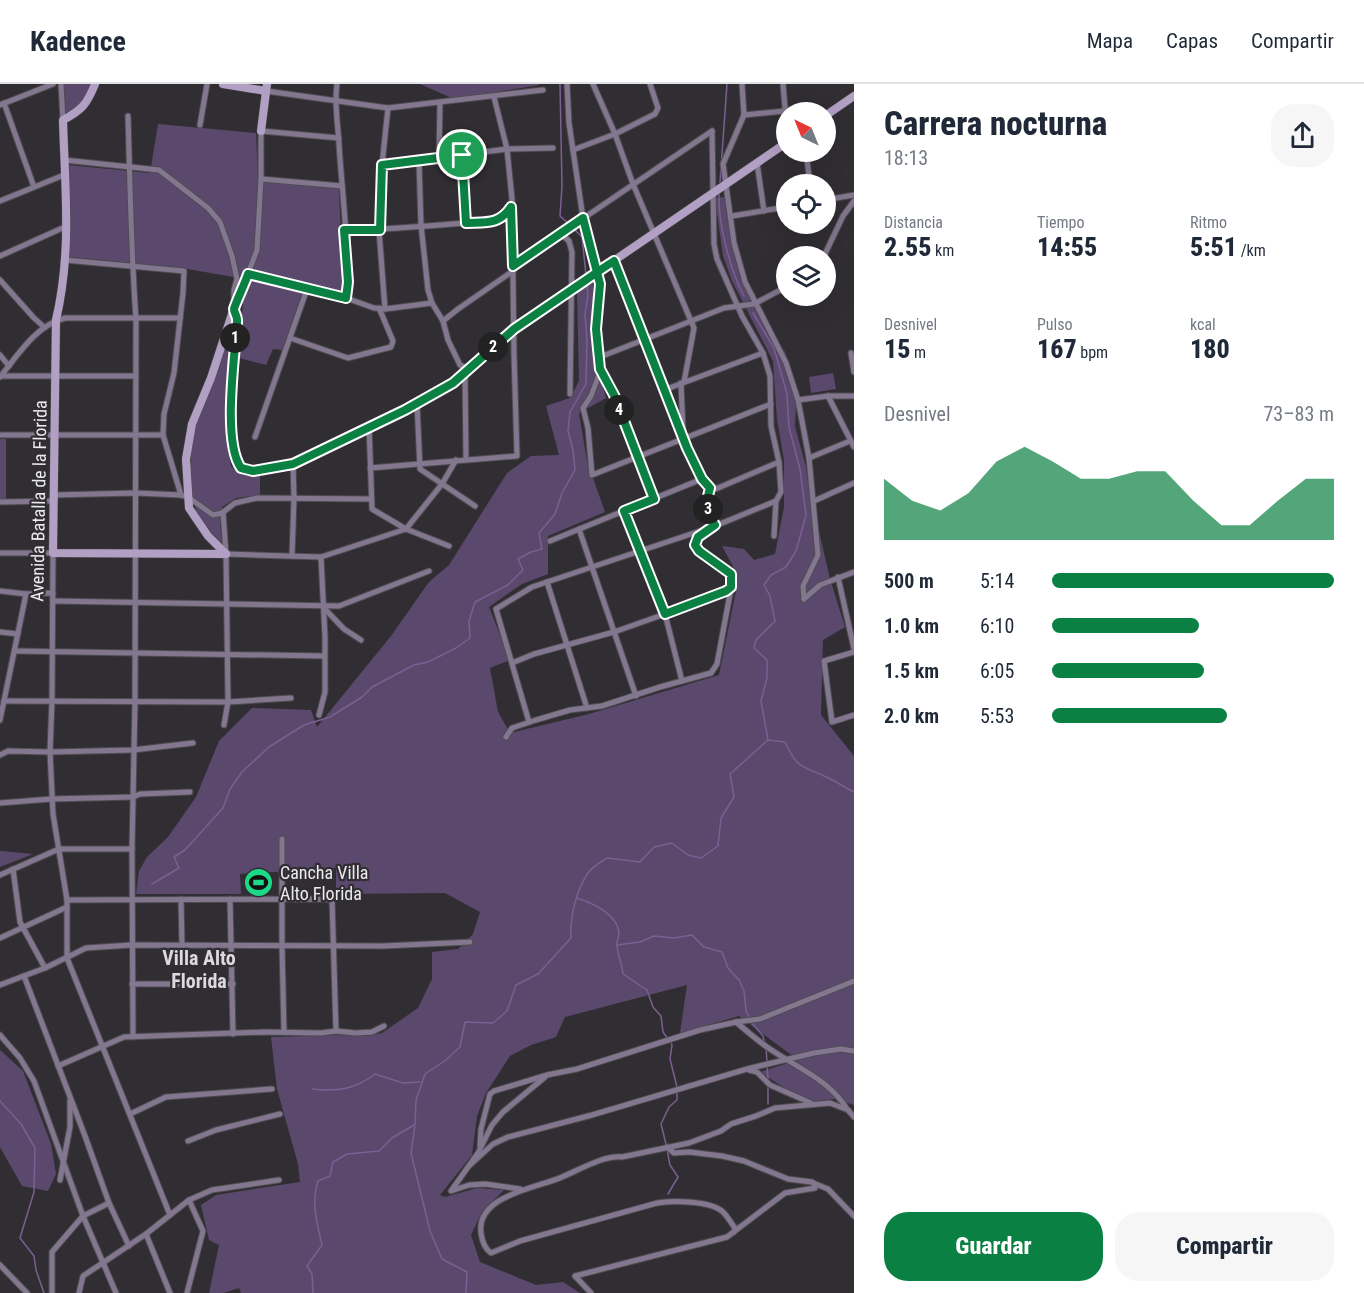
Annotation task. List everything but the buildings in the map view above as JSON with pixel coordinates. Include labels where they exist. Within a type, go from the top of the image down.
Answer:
[{"type":"street","points":[[34,187],[2,104],[53,84]]},
{"type":"street","points":[[61,84],[63,120],[78,112],[88,102],[95,84]]},
{"type":"street","points":[[200,125],[207,84]]},
{"type":"street","points":[[223,84],[267,87],[388,108],[543,90]]},
{"type":"street","points":[[337,84],[335,99],[348,282],[346,298]]},
{"type":"street","points":[[567,84],[569,123],[583,218],[600,284],[597,300],[596,341],[600,369],[591,396],[583,408],[588,428],[592,475],[771,404]]},
{"type":"street","points":[[593,84],[694,328],[682,382],[684,438]]},
{"type":"street","points":[[573,150],[615,134],[656,114],[658,108],[650,84]]},
{"type":"street","points":[[742,84],[744,115],[723,164],[735,243],[745,282],[754,304],[781,350],[798,400],[809,458],[818,555],[803,586],[804,599],[820,585],[854,572]]},
{"type":"street","points":[[783,84],[784,102]]},
{"type":"street","points":[[185,496],[186,459],[192,424],[257,250],[261,131],[267,87]]},
{"type":"street","points":[[836,108],[854,96]]},
{"type":"street","points":[[370,468],[517,456],[511,207],[507,149],[494,97]]},
{"type":"street","points":[[439,158],[440,103]]},
{"type":"street","points":[[290,338],[348,358],[391,347],[393,341],[382,308],[380,230],[382,165],[388,108]]},
{"type":"street","points":[[744,115],[776,112]]},
{"type":"street","points":[[128,116],[130,217],[134,248],[132,267],[136,319],[136,603],[131,945],[133,1037]]},
{"type":"street","name":"Avenida Batalla de la Florida","points":[[63,120],[68,226],[63,292],[56,320],[50,752],[51,799],[67,904],[67,958]]},
{"type":"street","points":[[261,131],[339,138]]},
{"type":"street","points":[[443,321],[583,218],[712,131],[717,259],[763,353],[770,376],[771,426],[781,492],[776,501],[774,536]]},
{"type":"street","points":[[382,165],[507,149],[553,148]]},
{"type":"street","points":[[64,160],[159,170],[208,208],[220,222],[236,271],[234,308],[238,319],[233,361],[232,443],[237,463],[241,468],[253,471],[293,464],[453,383],[514,329],[776,150]]},
{"type":"street","points":[[462,155],[466,223]]},
{"type":"street","points":[[419,160],[421,225],[428,290],[460,365],[466,368],[472,367]]},
{"type":"street","points":[[757,163],[764,211]]},
{"type":"street","points":[[0,201],[64,175]]},
{"type":"street","points":[[261,179],[342,186]]},
{"type":"street","points":[[836,198],[854,195]]},
{"type":"street","points":[[829,246],[843,216],[854,201]]},
{"type":"street","points":[[344,230],[380,230],[495,221],[502,219],[511,207]]},
{"type":"street","points":[[732,216],[776,209]]},
{"type":"street","points":[[0,256],[68,226]]},
{"type":"street","points":[[561,234],[571,245],[573,289],[570,305],[570,394]]},
{"type":"street","points":[[65,260],[184,272],[174,373],[163,435],[189,508],[208,536],[226,554]]},
{"type":"street","points":[[614,261],[664,390],[702,479],[710,488],[718,488],[778,462]]},
{"type":"street","points":[[248,274],[382,308],[432,303]]},
{"type":"street","points":[[0,280],[43,326]]},
{"type":"street","points":[[255,437],[307,289]]},
{"type":"street","points":[[600,357],[724,308],[754,304],[776,292]]},
{"type":"street","points":[[0,377],[43,326],[56,320],[64,318],[180,318]]},
{"type":"street","points":[[664,390],[763,353]]},
{"type":"street","points":[[851,353],[854,372]]},
{"type":"street","points":[[0,355],[9,366]]},
{"type":"street","points":[[600,369],[614,395],[654,499]]},
{"type":"street","points":[[465,374],[466,459]]},
{"type":"street","points":[[0,377],[136,376]]},
{"type":"street","points":[[798,400],[828,396],[854,396]]},
{"type":"street","points":[[828,396],[854,447]]},
{"type":"street","points":[[417,403],[420,469],[475,506]]},
{"type":"street","points":[[369,426],[372,508],[406,529],[448,546]]},
{"type":"street","points":[[0,435],[163,435]]},
{"type":"street","points":[[809,458],[850,441]]},
{"type":"street","points":[[0,553],[136,552],[321,557],[406,529],[442,484],[456,460]]},
{"type":"street","points":[[292,556],[293,464]]},
{"type":"street","points":[[550,542],[702,479]]},
{"type":"street","points":[[814,501],[854,483]]},
{"type":"street","points":[[710,488],[708,514],[715,525]]},
{"type":"street","points":[[0,502],[136,493],[185,496],[213,515],[245,500],[370,499]]},
{"type":"street","points":[[529,722],[496,609],[547,582],[640,552],[776,501]]},
{"type":"street","points":[[624,511],[665,614],[682,681]]},
{"type":"street","points":[[223,512],[226,554],[228,702],[224,724]]},
{"type":"street","points":[[506,737],[512,728],[529,722],[570,710],[602,706],[704,676],[714,669],[733,578],[728,570],[699,551],[695,545],[698,537],[715,525]]},
{"type":"street","points":[[579,529],[636,696]]},
{"type":"street","points":[[319,715],[325,692],[321,557]]},
{"type":"street","points":[[53,601],[339,606],[429,572]]},
{"type":"street","points":[[838,577],[854,650],[824,661],[832,722],[854,717]]},
{"type":"street","points":[[547,582],[587,708]]},
{"type":"street","points":[[512,663],[614,632],[719,595],[731,587]]},
{"type":"street","points":[[0,591],[26,594],[53,593]]},
{"type":"street","points":[[0,720],[26,594]]},
{"type":"street","points":[[322,606],[344,629],[361,640]]},
{"type":"street","points":[[0,632],[18,634]]},
{"type":"street","points":[[15,651],[324,656]]},
{"type":"street","points":[[0,681],[8,682]]},
{"type":"street","points":[[4,701],[228,702],[291,698]]},
{"type":"street","points":[[0,755],[8,750],[50,752],[133,750],[193,743]]},
{"type":"street","points":[[0,803],[190,792]]},
{"type":"street","points":[[282,839],[284,1032]]},
{"type":"street","points":[[0,874],[59,849],[132,849]]},
{"type":"street","points":[[13,869],[20,922],[45,968]]},
{"type":"street","points":[[0,938],[67,904],[132,899],[332,899],[336,1031]]},
{"type":"street","points":[[181,899],[182,946]]},
{"type":"street","points":[[230,899],[233,1034]]},
{"type":"street","points":[[459,942],[462,936]]},
{"type":"street","points":[[0,985],[45,968],[86,948],[131,945],[382,946],[470,942]]},
{"type":"street","points":[[67,958],[170,1215]]},
{"type":"street","points":[[24,976],[109,1203],[129,1246]]},
{"type":"street","points":[[480,1146],[481,1129],[490,1094],[494,1091],[547,1075],[577,1069],[700,1030],[760,1019],[854,981]]},
{"type":"street","points":[[132,984],[233,984]]},
{"type":"street","points":[[736,1022],[766,1046],[827,1085],[854,1117]]},
{"type":"street","points":[[58,1066],[124,1037],[336,1031],[356,1033],[372,1032],[384,1026]]},
{"type":"street","points":[[0,1035],[20,1058],[34,1081],[83,1216],[116,1293]]},
{"type":"street","points":[[470,1165],[493,1144],[508,1137],[592,1115],[747,1069],[789,1061],[814,1053],[841,1049],[854,1051]]},
{"type":"street","points":[[747,1069],[757,1072],[770,1085],[814,1104]]},
{"type":"street","points":[[525,1190],[485,1184],[469,1185],[451,1191],[470,1165],[492,1125],[503,1112],[547,1075]]},
{"type":"street","points":[[130,1114],[166,1097],[272,1089]]},
{"type":"street","points":[[60,1180],[70,1128],[69,1095]]},
{"type":"street","points":[[734,1232],[735,1228],[732,1223],[723,1211],[716,1207],[666,1201],[520,1241],[491,1253],[484,1245],[481,1224],[498,1201],[516,1191],[562,1178],[613,1156],[622,1157],[706,1137],[722,1131],[731,1124],[775,1108],[830,1103],[848,1110]]},
{"type":"street","points":[[188,1141],[216,1130],[280,1114]]},
{"type":"street","points":[[667,1147],[674,1153],[689,1152],[733,1158],[788,1179],[812,1182],[828,1189],[854,1216]]},
{"type":"street","points":[[79,1293],[83,1276],[146,1234],[189,1200],[212,1190],[279,1180]]},
{"type":"street","points":[[591,1293],[575,1276],[714,1239],[722,1239],[785,1193],[815,1188],[812,1182]]},
{"type":"street","points":[[187,1293],[203,1231],[189,1200]]},
{"type":"street","points":[[52,1293],[52,1252],[83,1216],[109,1203]]},
{"type":"street","points":[[146,1234],[170,1293]]},
{"type":"street","points":[[0,1264],[27,1293]]},
{"type":"shaded area","points":[[64,84],[91,84],[82,102],[66,113]]},
{"type":"shaded area","points":[[420,84],[539,84],[539,85],[454,99]]},
{"type":"shaded area","points":[[158,124],[256,133],[258,181],[339,189],[343,291],[307,285],[282,350],[273,349],[266,365],[239,358],[243,302],[250,280],[182,268],[70,257],[68,165],[150,173]]},
{"type":"shaded area","points":[[725,197],[740,277],[764,322],[785,352],[797,387],[795,426],[830,579],[845,627],[823,640],[821,715],[854,756],[854,1105],[834,1099],[806,1102],[760,1072],[798,1060],[739,1016],[680,1033],[687,985],[565,1017],[556,1037],[531,1045],[510,1056],[486,1093],[477,1116],[472,1155],[440,1195],[445,1197],[477,1188],[504,1190],[482,1212],[471,1235],[480,1262],[536,1285],[563,1282],[580,1293],[241,1293],[239,1288],[223,1293],[209,1293],[219,1245],[209,1240],[201,1205],[216,1195],[300,1182],[298,1164],[277,1089],[271,1037],[366,1036],[382,1033],[418,1008],[432,979],[432,952],[458,949],[473,934],[480,912],[445,893],[336,894],[336,868],[240,874],[241,894],[136,894],[139,871],[147,857],[168,837],[196,797],[219,741],[252,708],[311,710],[317,727],[391,636],[429,582],[449,565],[507,473],[531,456],[559,455],[546,406],[570,398],[579,381],[577,292],[593,283],[596,362],[606,398],[579,413],[587,461],[605,512],[548,536],[548,574],[522,584],[489,607],[510,660],[490,668],[498,712],[510,733],[589,714],[719,675],[736,591],[736,572],[722,546],[744,549],[754,560],[775,554],[784,507],[784,460],[777,419],[773,361],[732,281],[723,256],[715,198]]},
{"type":"shaded area","points":[[233,320],[226,434],[231,466],[238,473],[246,476],[260,475],[260,495],[236,498],[222,507],[220,520],[222,547],[197,513],[191,490],[191,451],[196,423]]},
{"type":"shaded area","points":[[833,373],[836,389],[811,393],[809,377]]},
{"type":"shaded area","points":[[0,439],[6,439],[6,500],[0,500]]},
{"type":"shaded area","points":[[0,851],[33,854],[0,867]]},
{"type":"shaded area","name":"Cancha Villa Alto Florida","points":[[269,876],[270,888],[248,890],[247,879]]},
{"type":"shaded area","points":[[0,1050],[23,1071],[51,1144],[56,1174],[48,1191],[22,1186],[0,1147]]},
{"type":"waterway","points":[[560,84],[562,186],[560,216],[569,224]]},
{"type":"waterway","points":[[720,182],[727,84]]},
{"type":"waterway","points":[[719,194],[726,246],[744,296]]},
{"type":"waterway","points":[[574,229],[582,237],[586,275]]},
{"type":"waterway","points":[[152,884],[179,868],[174,857],[185,850],[223,808],[230,789],[242,772],[269,747],[304,725],[330,717],[362,697],[372,687],[414,665],[428,662],[470,638],[469,621],[475,602],[508,585],[523,570],[518,559],[542,549],[539,533],[555,514],[562,493],[575,470],[568,431],[570,412],[586,384],[587,283]]},
{"type":"waterway","points":[[466,1293],[467,1272],[442,1259],[430,1231],[411,1153],[416,1100],[425,1074],[460,1047],[465,1022],[493,1023],[507,1011],[516,985],[538,974],[571,938],[577,896],[588,873],[594,867],[607,858],[640,862],[654,847],[672,843],[688,855],[701,858],[718,846],[721,818],[734,797],[730,774],[768,740],[761,701],[767,678],[767,660],[754,648],[756,640],[775,621],[770,596],[764,585],[771,575],[786,567],[796,551],[806,515],[800,469],[789,427],[787,394],[774,348],[753,313]]},
{"type":"waterway","points":[[768,740],[785,742],[800,765],[854,792]]},
{"type":"waterway","points":[[577,898],[608,914],[617,925],[619,932],[617,944],[623,974],[647,990],[653,1007],[661,1016],[663,1032],[668,1039]]},
{"type":"waterway","points":[[617,945],[640,942],[654,936],[674,938],[692,935],[704,947],[722,952],[728,968],[739,980],[744,991],[746,1011],[750,1018]]},
{"type":"waterway","points":[[752,1023],[763,1036],[765,1044]]},
{"type":"waterway","points":[[671,1043],[670,1059],[677,1087]]},
{"type":"waterway","points":[[766,1048],[767,1061]]},
{"type":"waterway","points":[[767,1066],[768,1079]]},
{"type":"waterway","points":[[313,1089],[346,1088],[361,1083],[375,1074],[403,1083],[420,1082]]},
{"type":"waterway","points":[[768,1087],[768,1104]]},
{"type":"waterway","points":[[666,1144],[661,1124],[669,1107],[677,1100],[677,1092]]},
{"type":"waterway","points":[[0,1101],[21,1124],[35,1148],[34,1192],[20,1238],[34,1256],[44,1293]]},
{"type":"waterway","points":[[313,1293],[312,1274],[307,1266],[322,1245],[315,1205],[318,1181],[330,1176],[333,1162],[347,1154],[379,1151],[392,1138],[414,1125]]},
{"type":"waterway","points":[[667,1149],[670,1165],[678,1177],[668,1194]]},
{"type":"place","name":"Cancha Villa Alto Florida","points":[[259,883]]},
{"type":"district","name":"Villa Alto Florida","points":[[199,970]]},
{"type":"route","points":[[462,155],[382,165],[380,230],[344,230],[348,282],[346,298],[248,274],[234,308],[238,319],[233,361],[232,443],[237,463],[241,468],[253,471],[293,464],[405,410],[453,383],[514,329],[590,277],[598,272],[614,261],[687,448],[702,479],[710,488],[708,514],[715,525],[698,537],[695,545],[699,551],[731,574],[733,582],[726,591],[665,614],[624,511],[654,499],[614,395],[600,369],[596,341],[597,300],[600,284],[598,272],[583,218],[513,266],[511,207],[502,219],[466,223],[462,155]]}]
